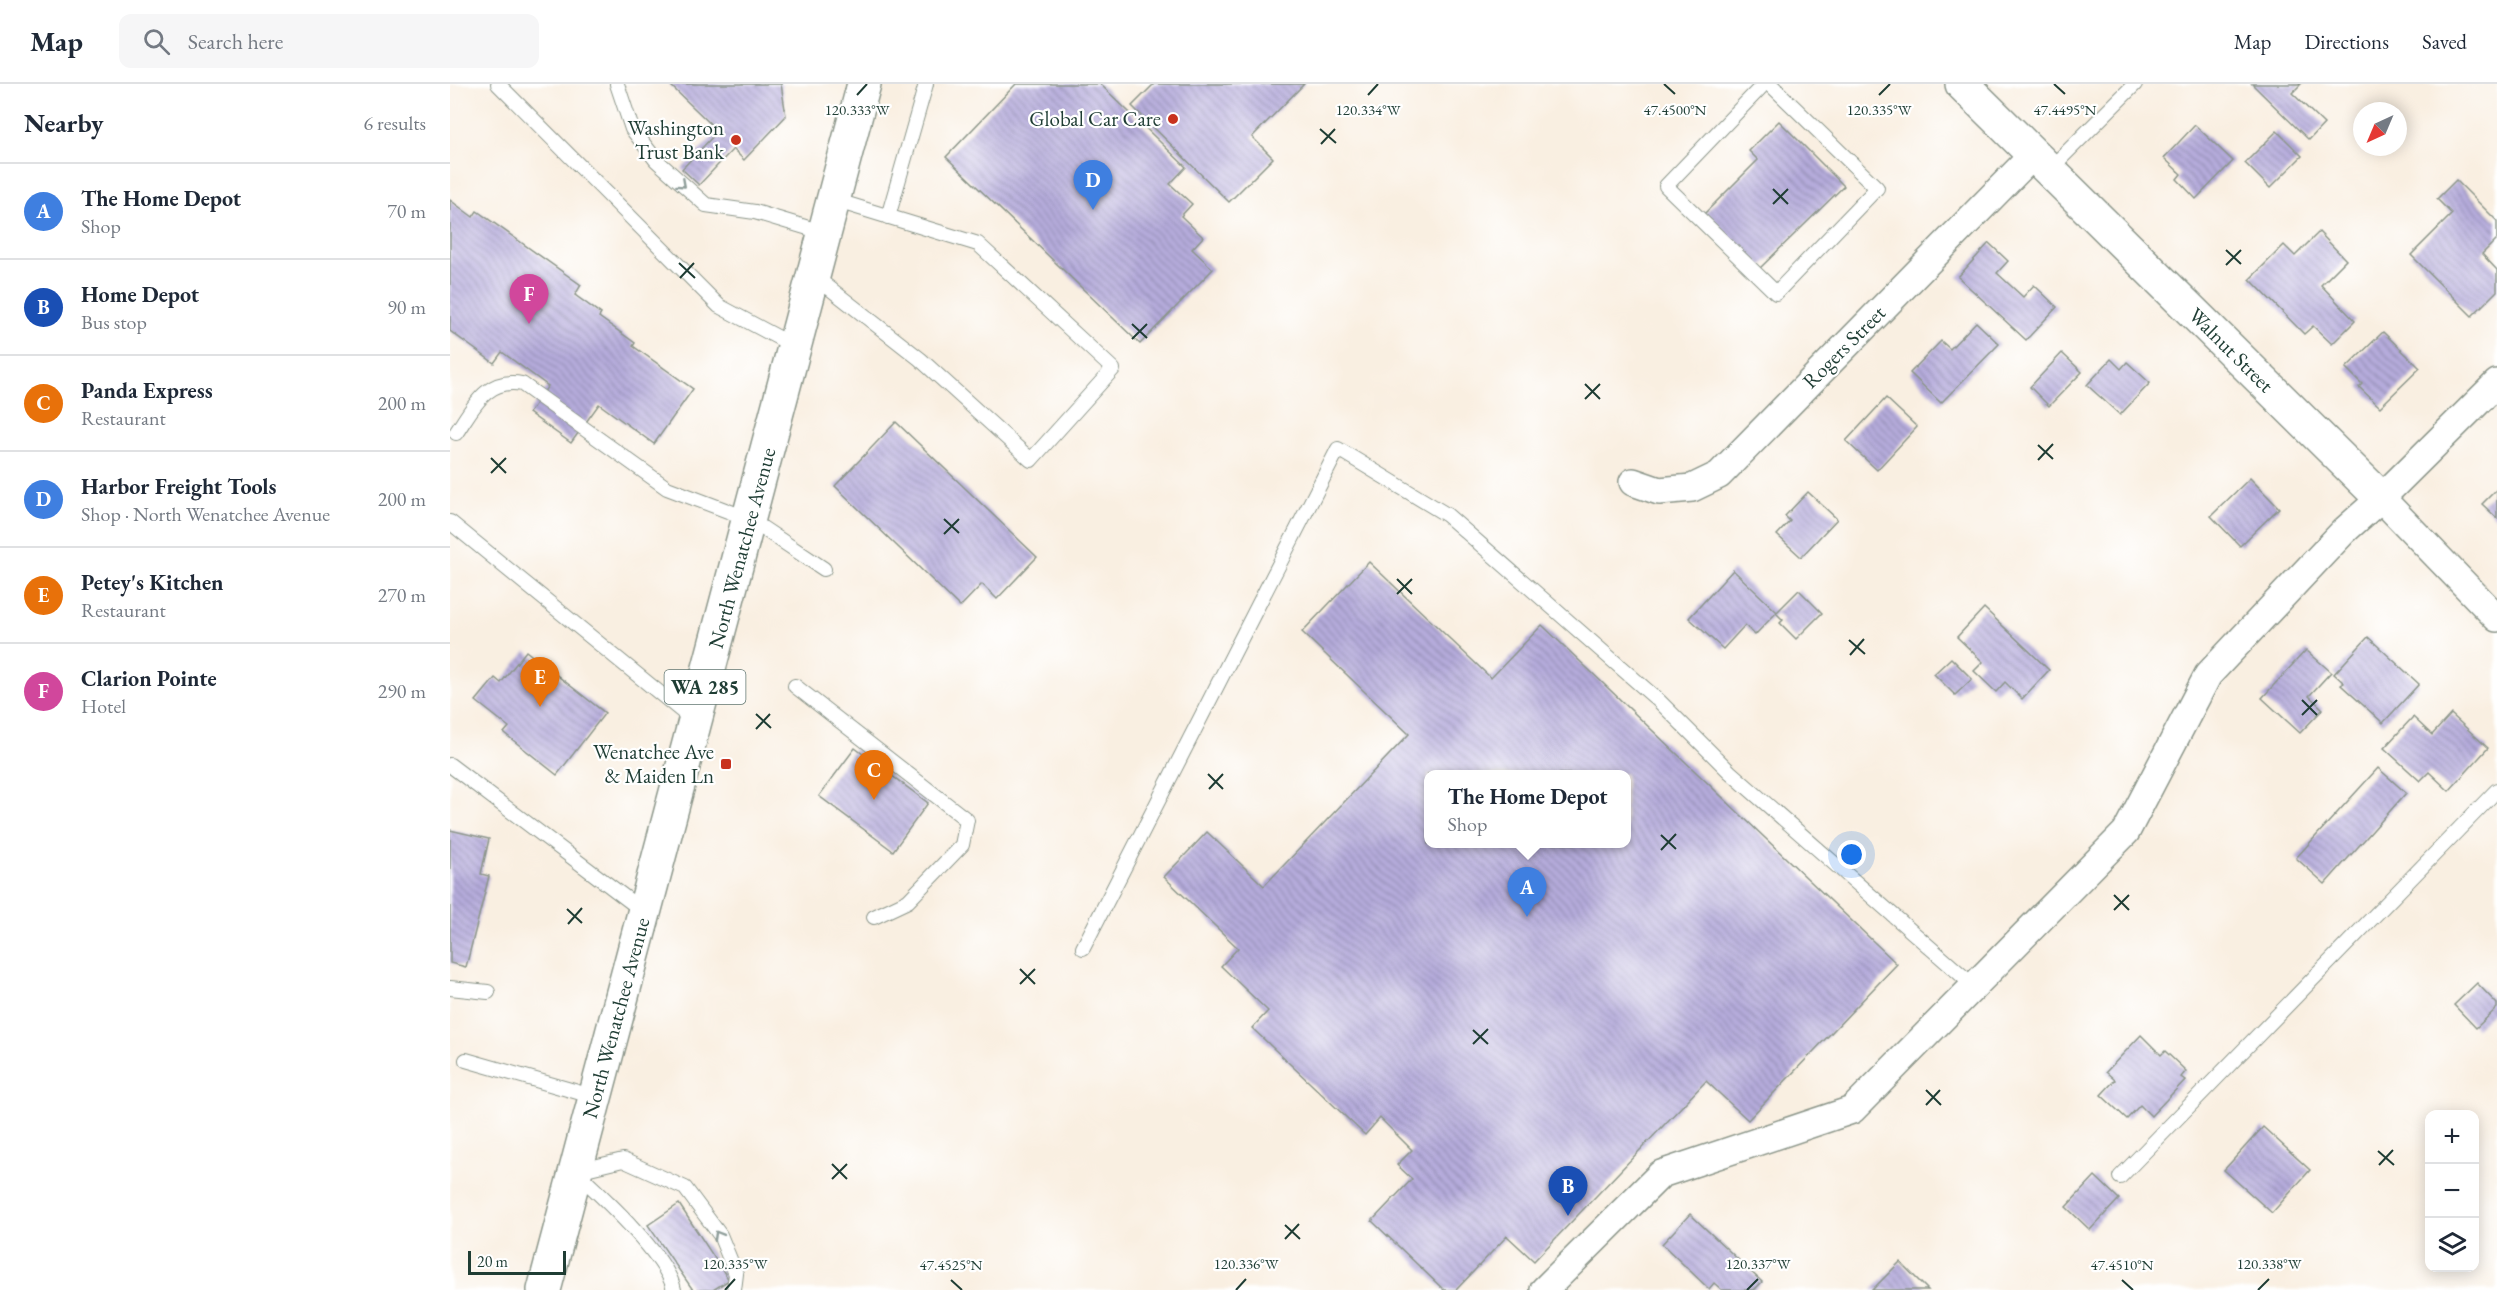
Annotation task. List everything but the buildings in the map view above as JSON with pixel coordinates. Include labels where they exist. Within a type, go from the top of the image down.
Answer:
[{"type":"main road","name":"North Wenatchee Avenue","points":[[544,1290],[864,84]]},
{"type":"main road","name":"Walnut Street","points":[[1962,84],[2381,498]]},
{"type":"street","name":"Rogers Street","points":[[1633,482],[1659,491],[1692,488],[1719,474],[2041,162]]},
{"type":"street","points":[[1544,1290],[1661,1174],[1852,1110],[2126,831],[2208,675],[2344,531],[2381,498],[2497,383]]},
{"type":"street","name":"Walnut Street","points":[[2381,498],[2497,618]]},
{"type":"lane","points":[[498,84],[719,306],[796,347]]},
{"type":"lane","points":[[617,84],[632,129],[656,160],[706,206],[755,212],[826,233]]},
{"type":"lane","points":[[888,217],[926,84]]},
{"type":"lane","points":[[1764,84],[1666,186],[1776,293],[1877,188],[1770,84]]},
{"type":"lane","points":[[2041,162],[2135,84]]},
{"type":"lane","points":[[814,276],[920,359],[1031,460],[1113,369],[978,244],[834,200]]},
{"type":"lane","points":[[456,433],[488,389],[509,381],[522,384],[667,488],[749,519],[824,569]]},
{"type":"lane","points":[[1083,948],[1338,449],[1447,515],[1659,701],[1730,772],[1975,987]]},
{"type":"lane","points":[[450,522],[695,723]]},
{"type":"lane","points":[[795,686],[967,820],[962,845],[908,901],[874,917]]},
{"type":"lane","points":[[450,765],[645,913]]},
{"type":"lane","points":[[2120,1177],[2497,790]]},
{"type":"lane","points":[[450,988],[488,992]]},
{"type":"lane","points":[[466,1060],[595,1097]]},
{"type":"lane","points":[[575,1171],[623,1160],[685,1188],[720,1235],[736,1274],[734,1290]]},
{"type":"lane","points":[[575,1171],[627,1221],[672,1278],[674,1290]]},
{"type":"place","name":"Global Car Care","points":[[1173,119]]},
{"type":"place","name":"Washington Trust Bank","points":[[736,140]]},
{"type":"place","name":"Harbor Freight Tools","points":[[1093,210]]},
{"type":"place","name":"Clarion Pointe","points":[[529,324]]},
{"type":"place","name":"Petey's Kitchen","points":[[540,707]]},
{"type":"place","name":"Wenatchee Ave & Maiden Ln","points":[[726,764]]},
{"type":"place","name":"Panda Express","points":[[874,800]]},
{"type":"place","name":"The Home Depot","points":[[1527,917]]},
{"type":"place","name":"Home Depot","points":[[1568,1216]]}]
